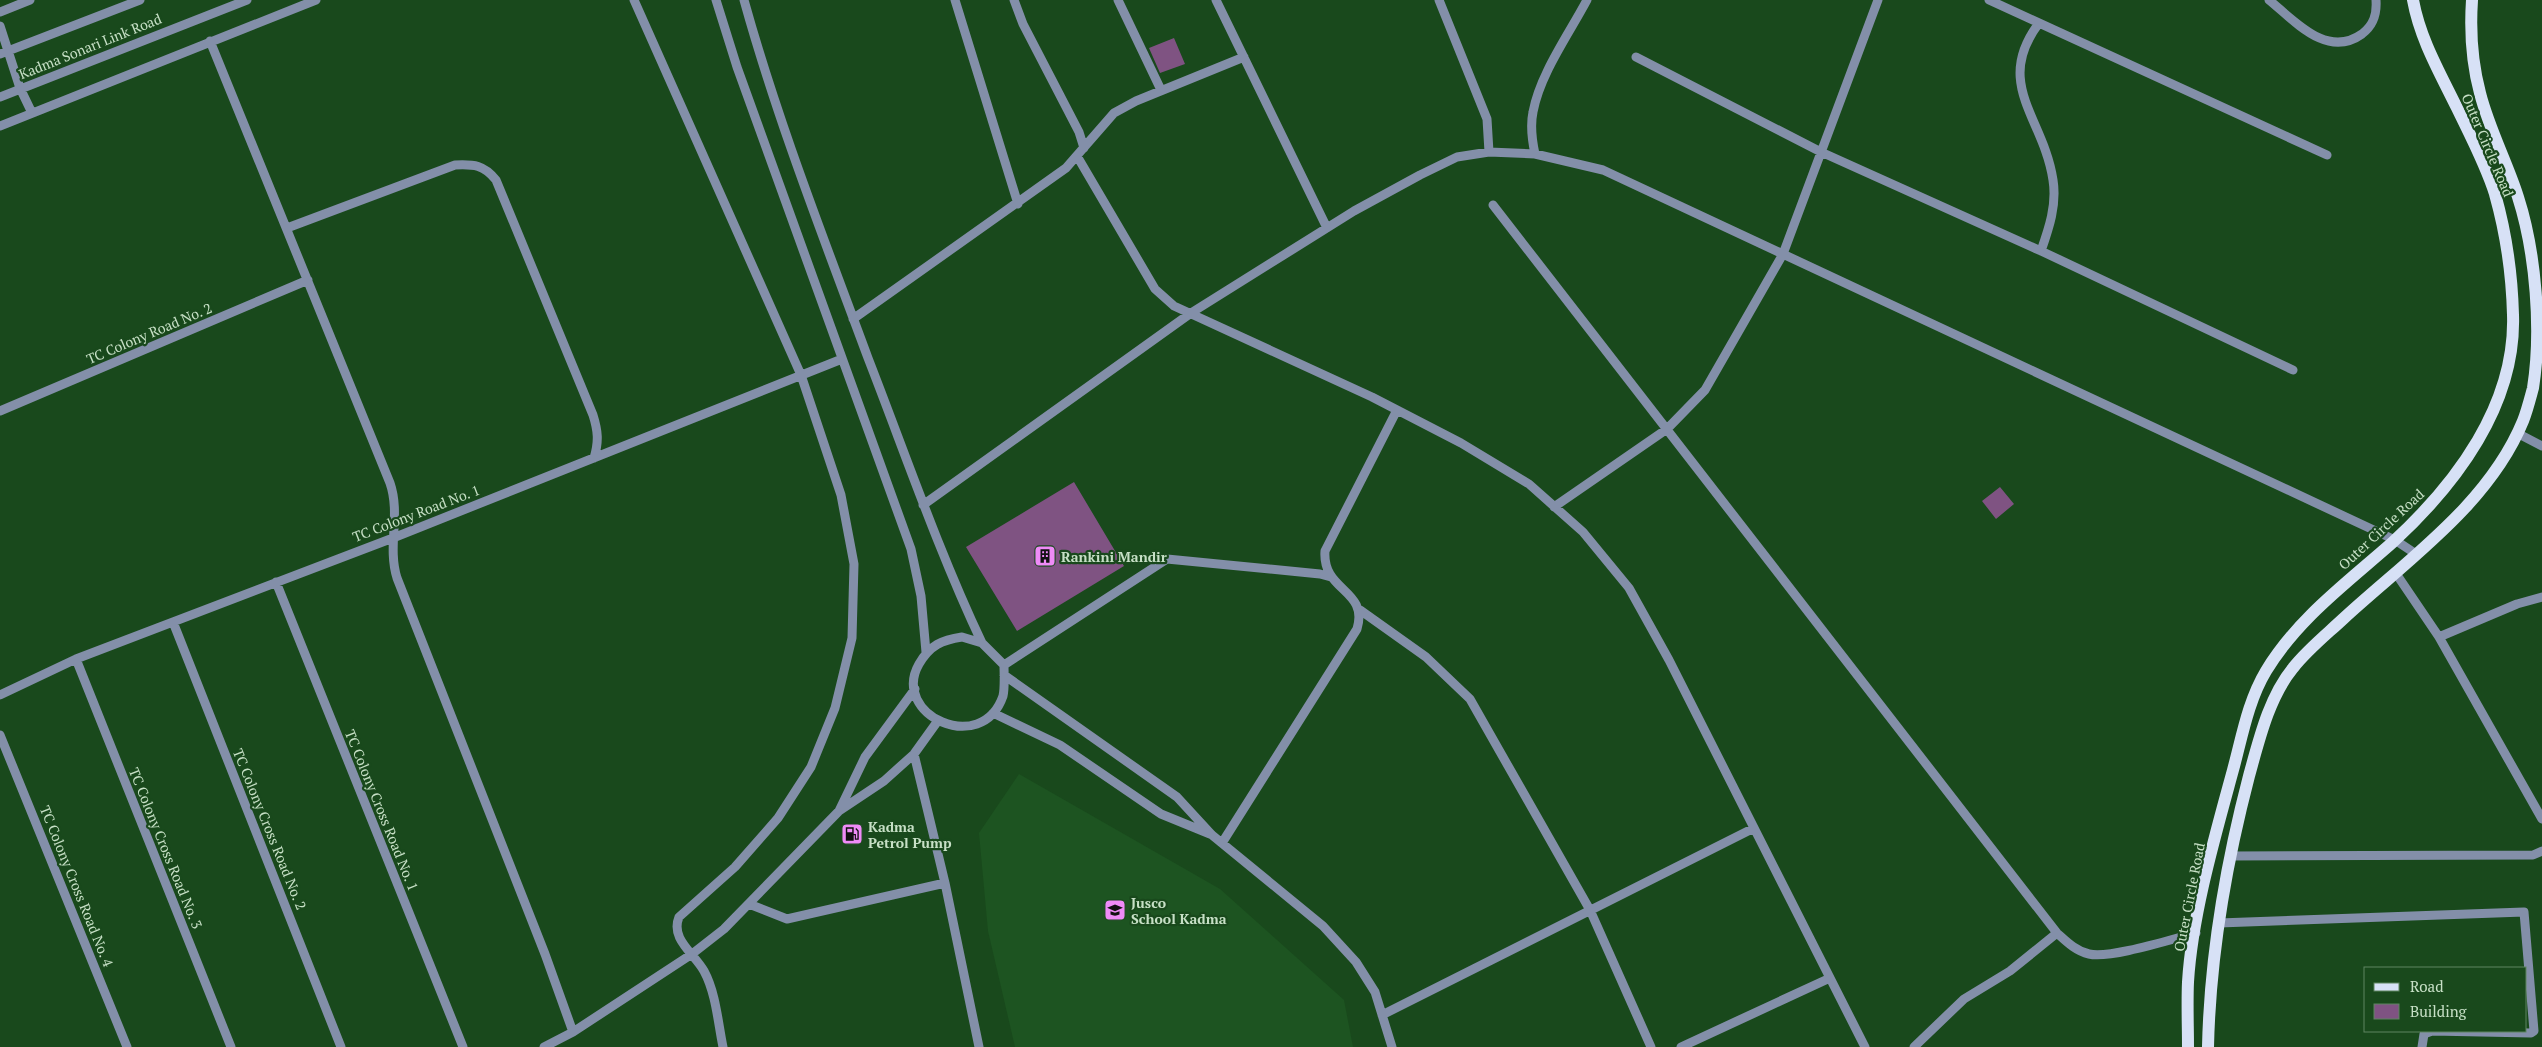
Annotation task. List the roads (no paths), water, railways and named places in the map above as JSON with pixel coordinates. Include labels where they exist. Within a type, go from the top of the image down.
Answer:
[{"type":"main road","name":"Outer Circle Road","points":[[2188,1047],[2188,981],[2203,889],[2251,703],[2265,673],[2279,651],[2302,622],[2395,540],[2439,494],[2465,460],[2493,412],[2508,370],[2513,318],[2506,245],[2494,192],[2457,108],[2432,62],[2413,0]]},
{"type":"main road","name":"Outer Circle Road","points":[[2208,1047],[2219,923],[2232,856],[2259,739],[2274,700],[2292,669],[2416,554],[2477,494],[2496,470],[2523,422],[2534,383],[2540,326],[2538,295],[2530,247],[2518,198],[2479,92],[2473,55],[2472,0]]},
{"type":"street","points":[[0,12],[30,0]]},
{"type":"street","points":[[4,52],[140,0]]},
{"type":"street","name":"Kadma Sonari Link Road","points":[[0,97],[247,0]]},
{"type":"street","points":[[0,126],[316,0]]},
{"type":"street","points":[[634,0],[801,376],[841,495],[854,564],[852,638],[835,708],[811,766],[778,818],[735,867],[680,917],[676,925],[676,932],[703,969],[709,982],[723,1047]]},
{"type":"street","points":[[716,0],[737,67],[911,549],[920,596],[926,652]]},
{"type":"street","points":[[744,0],[767,80],[817,226],[923,505],[961,599],[982,643],[1004,665],[1003,695],[993,713],[977,724],[957,727],[937,722],[922,708],[915,689],[916,669],[926,652],[942,640],[962,637],[982,643]]},
{"type":"street","points":[[955,0],[1018,204]]},
{"type":"street","points":[[1014,0],[1023,24],[1079,132],[1084,148]]},
{"type":"street","points":[[1118,0],[1161,90]]},
{"type":"street","points":[[1216,0],[1327,228]]},
{"type":"street","points":[[1438,0],[1488,119],[1489,152]]},
{"type":"street","points":[[1535,154],[1532,136],[1532,112],[1542,82],[1587,0]]},
{"type":"street","points":[[1554,507],[1667,429],[1705,390],[1783,254],[1878,0]]},
{"type":"street","points":[[1989,0],[2327,155]]},
{"type":"street","points":[[2269,0],[2313,36],[2325,42],[2341,43],[2355,39],[2368,30],[2375,19],[2376,0]]},
{"type":"street","points":[[2039,23],[2028,38],[2020,57],[2019,82],[2047,154],[2053,180],[2054,201],[2042,251]]},
{"type":"street","points":[[0,26],[4,52],[32,113]]},
{"type":"street","points":[[210,41],[390,483],[396,508],[393,538],[393,566],[396,578],[545,954],[573,1032]]},
{"type":"street","points":[[853,319],[1018,204],[1066,168],[1114,113],[1161,90],[1244,57]]},
{"type":"street","points":[[1636,57],[1821,152],[2042,251],[2292,370]]},
{"type":"street","points":[[923,505],[1191,313],[1327,228],[1379,197],[1450,160],[1457,157],[1489,152],[1535,154],[1603,170],[2395,540],[2416,554]]},
{"type":"street","points":[[1077,156],[1155,289],[1174,306],[1397,410],[1461,443],[1529,484],[1583,532],[1629,588],[1669,660],[1865,1047]]},
{"type":"street","points":[[287,228],[455,165],[476,164],[487,169],[496,180],[593,415],[599,443],[594,458]]},
{"type":"street","points":[[1493,205],[2057,933],[2072,947],[2090,954],[2108,954],[2196,934]]},
{"type":"street","name":"TC Colony Road No. 2","points":[[0,411],[308,280]]},
{"type":"street","name":"TC Colony Road No. 1","points":[[0,695],[76,659],[393,538],[842,360]]},
{"type":"street","points":[[1397,410],[1325,551],[1324,564],[1330,577],[1356,603],[1360,610],[1426,657],[1470,699],[1590,910],[1651,1047]]},
{"type":"street","points":[[2517,433],[2542,446]]},
{"type":"street","points":[[1004,665],[1167,559],[1320,574],[1330,577]]},
{"type":"street","points":[[2395,572],[2439,636],[2542,819]]},
{"type":"street","name":"TC Colony Cross Road No. 1","points":[[276,582],[463,1047]]},
{"type":"street","points":[[2439,636],[2518,604],[2542,598]]},
{"type":"street","points":[[1222,843],[1358,629],[1360,610]]},
{"type":"street","name":"TC Colony Cross Road No. 2","points":[[173,622],[341,1047]]},
{"type":"street","name":"TC Colony Cross Road No. 3","points":[[76,659],[231,1047]]},
{"type":"street","points":[[1004,675],[1177,797],[1212,835],[1322,926],[1356,962],[1374,992],[1392,1047]]},
{"type":"street","points":[[839,811],[865,758],[915,689]]},
{"type":"street","points":[[993,713],[1060,745],[1162,814],[1212,835]]},
{"type":"street","points":[[549,1046],[692,954],[724,929],[839,811],[884,781],[914,754],[937,722]]},
{"type":"street","name":"TC Colony Cross Road No. 4","points":[[0,735],[128,1047]]},
{"type":"street","points":[[914,754],[945,883],[978,1047]]},
{"type":"street","points":[[1382,1015],[1754,828]]},
{"type":"street","points":[[2232,856],[2533,855],[2542,851]]},
{"type":"street","points":[[749,904],[787,919],[945,883]]},
{"type":"street","points":[[2219,923],[2524,912],[2534,1031],[2531,1034],[2465,1032]]},
{"type":"street","points":[[1914,1047],[1964,999],[2010,971],[2057,933]]},
{"type":"street","points":[[1681,1047],[1830,978]]},
{"type":"street","points":[[2422,1047],[2424,1034],[2429,1032]]},
{"type":"place","name":"Rankini Mandir","points":[[1045,556]]},
{"type":"place","name":"Kadma Petrol Pump","points":[[852,834]]},
{"type":"place","name":"Jusco School Kadma","points":[[1115,910]]}]
